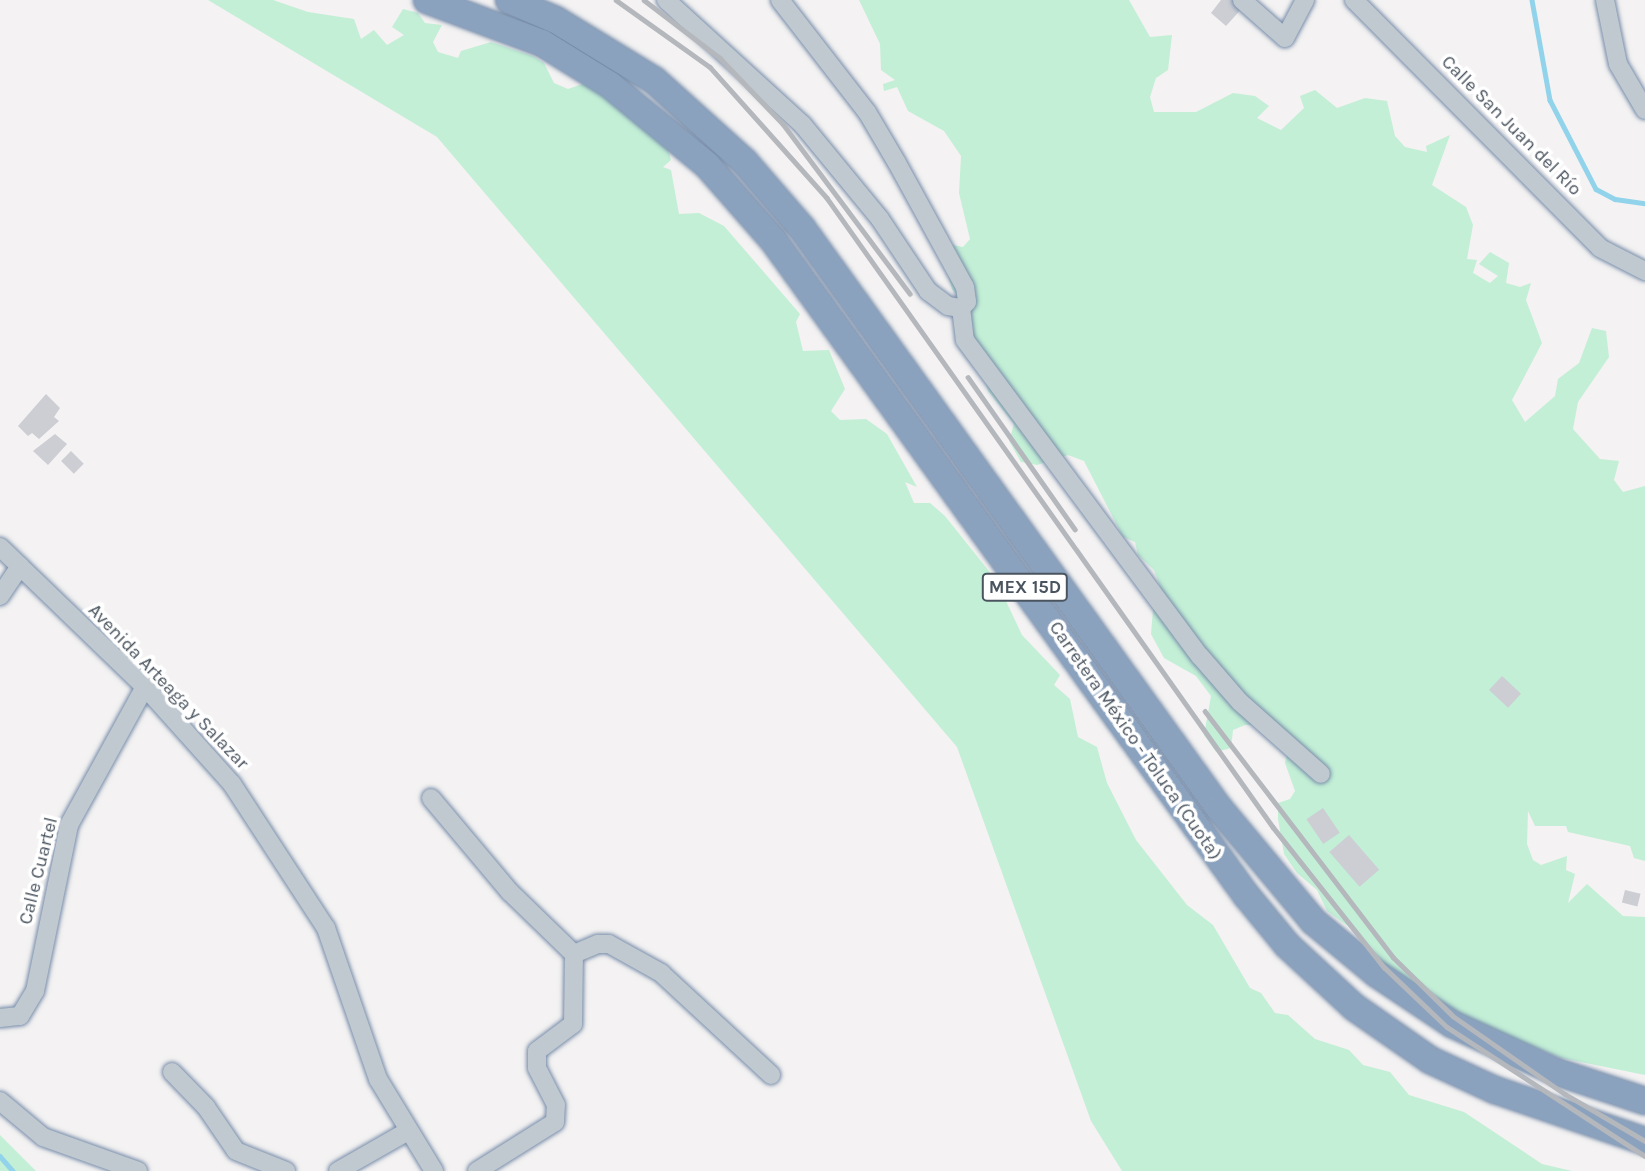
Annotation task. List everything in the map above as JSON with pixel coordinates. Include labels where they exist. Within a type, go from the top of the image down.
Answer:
[{"type":"highway","name":"Carretera México - Toluca (Cuota)","points":[[427,0],[541,43],[610,85],[707,165],[773,240],[1231,875],[1287,945],[1354,1007],[1430,1060],[1496,1090],[1645,1141]]},
{"type":"highway","name":"Carretera México - Toluca (Cuota)","points":[[509,0],[556,20],[654,80],[745,162],[802,228],[1219,808],[1312,920],[1377,974],[1452,1024],[1558,1072],[1645,1101]]},
{"type":"street","points":[[666,0],[802,124],[860,194],[928,290],[948,306],[961,308]]},
{"type":"street","points":[[780,0],[877,127],[965,287],[967,302],[961,308]]},
{"type":"street","points":[[1242,0],[1285,38],[1305,0]]},
{"type":"street","name":"Calle San Juan del Río","points":[[1354,0],[1600,248],[1645,271]]},
{"type":"street","points":[[1605,0],[1618,64],[1645,110]]},
{"type":"street","points":[[961,308],[965,340],[1159,603],[1240,702],[1321,774]]},
{"type":"street","name":"Avenida Arteaga y Salazar","points":[[0,547],[145,687],[232,784],[312,902],[378,1079],[433,1171]]},
{"type":"street","points":[[0,596],[20,566]]},
{"type":"street","name":"Calle Cuartel","points":[[0,1018],[20,1016],[35,991],[69,825],[145,687]]},
{"type":"street","points":[[431,799],[510,892],[574,954],[573,1024],[537,1051],[535,1059],[558,1115],[478,1171]]},
{"type":"street","points":[[574,954],[610,944],[661,973],[771,1075]]},
{"type":"street","points":[[172,1072],[206,1107],[236,1151],[286,1171]]},
{"type":"street","points":[[0,1101],[43,1137],[138,1171]]},
{"type":"street","points":[[338,1171],[408,1131]]},
{"type":"green space","points":[[208,0],[273,0],[308,12],[354,19],[361,39],[374,30],[387,45],[404,35],[392,27],[403,9],[418,13],[425,23],[442,25],[433,42],[438,52],[458,58],[461,51],[491,42],[533,56],[544,63],[554,83],[568,89],[588,82],[668,149],[671,160],[663,167],[671,170],[679,214],[699,213],[724,226],[800,314],[796,322],[803,351],[829,350],[845,389],[831,411],[840,420],[866,419],[887,434],[917,487],[905,482],[914,503],[930,503],[945,516],[996,580],[1022,635],[1060,675],[1054,685],[1070,699],[1078,737],[1097,747],[1107,783],[1136,840],[1187,905],[1213,925],[1250,988],[1261,993],[1275,1013],[1288,1015],[1315,1039],[1349,1050],[1363,1065],[1390,1072],[1409,1095],[1464,1112],[1542,1164],[1572,1171],[1122,1171],[1091,1121],[957,747],[437,137]]},
{"type":"green space","points":[[859,0],[1129,0],[1150,37],[1172,35],[1168,70],[1156,78],[1150,97],[1154,112],[1196,112],[1233,93],[1255,96],[1269,106],[1257,118],[1281,130],[1304,108],[1300,96],[1315,90],[1337,108],[1365,98],[1387,101],[1395,136],[1405,147],[1427,152],[1426,146],[1450,135],[1432,185],[1466,207],[1473,225],[1467,259],[1477,260],[1473,273],[1490,283],[1498,276],[1479,264],[1490,252],[1509,263],[1506,283],[1520,287],[1531,283],[1526,300],[1542,343],[1512,400],[1525,422],[1555,396],[1558,379],[1579,363],[1592,328],[1606,331],[1609,357],[1578,402],[1573,429],[1600,459],[1619,461],[1614,480],[1623,492],[1645,486],[1645,861],[1634,858],[1630,846],[1568,832],[1566,826],[1535,826],[1528,811],[1527,844],[1533,860],[1541,865],[1567,856],[1566,870],[1575,874],[1568,903],[1587,884],[1623,916],[1645,917],[1645,1075],[1561,1058],[1461,1017],[1373,956],[1360,935],[1327,911],[1317,890],[1297,873],[1284,854],[1278,819],[1278,803],[1290,799],[1295,791],[1285,763],[1288,749],[1258,725],[1245,725],[1233,730],[1231,748],[1216,752],[1204,735],[1211,696],[1196,676],[1164,658],[1151,634],[1153,609],[1165,600],[1154,570],[1138,555],[1135,542],[1123,537],[1084,461],[1068,455],[1037,465],[1021,462],[1009,441],[1014,424],[988,391],[965,306],[952,289],[944,262],[953,245],[963,247],[970,239],[959,193],[961,156],[944,131],[908,111],[897,87],[884,91],[883,84],[895,80],[881,70],[880,44]]},
{"type":"green space","points":[[0,1135],[36,1171],[0,1171]]},
{"type":"building","points":[[1221,0],[1240,0],[1245,5],[1226,26],[1211,13]]},
{"type":"building","points":[[46,394],[60,408],[54,417],[59,421],[39,439],[32,433],[28,436],[18,426]]},
{"type":"building","points":[[55,434],[67,444],[48,465],[33,451]]},
{"type":"building","points":[[71,451],[84,464],[74,474],[61,461]]},
{"type":"building","points":[[1502,676],[1521,694],[1508,708],[1489,690]]},
{"type":"building","points":[[1323,808],[1340,833],[1323,844],[1306,819]]},
{"type":"building","points":[[1349,835],[1379,870],[1360,887],[1329,852]]},
{"type":"building","points":[[1625,890],[1641,894],[1637,906],[1622,903]]},
{"type":"waterway","points":[[1532,0],[1550,100],[1596,189],[1615,199],[1645,203]]},
{"type":"waterway","points":[[0,1156],[13,1171]]},
{"type":"railway","points":[[616,0],[710,67],[827,198],[1273,827],[1384,967],[1447,1027],[1645,1156]]},
{"type":"railway","points":[[644,0],[720,58],[783,124],[910,294]]},
{"type":"railway","points":[[968,377],[1075,529]]},
{"type":"railway","points":[[1205,711],[1393,957],[1453,1016],[1565,1094],[1645,1141]]}]
